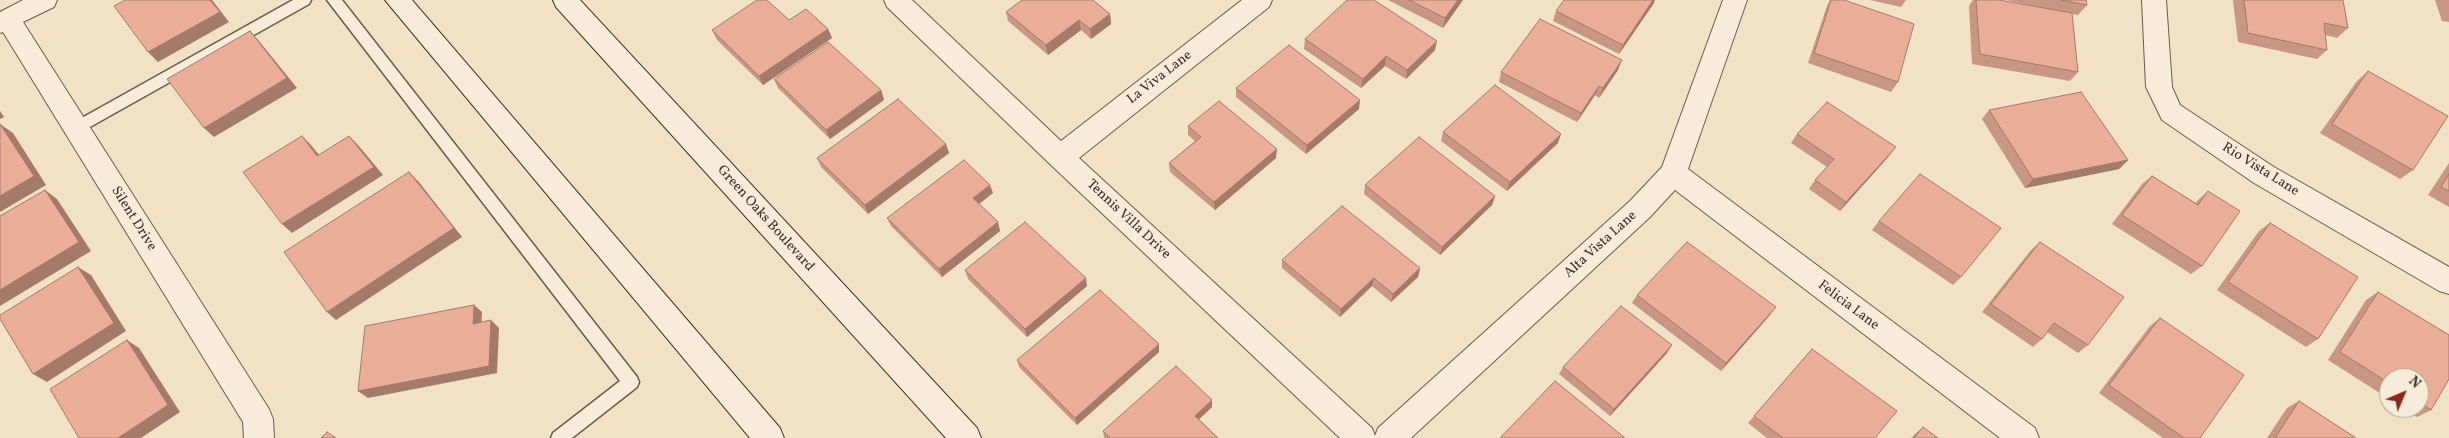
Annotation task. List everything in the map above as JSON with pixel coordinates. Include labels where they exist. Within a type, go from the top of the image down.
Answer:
[{"type":"street","points":[[4,21],[46,0]]},
{"type":"street","points":[[397,0],[769,438]]},
{"type":"street","name":"Green Oaks Boulevard","points":[[565,0],[966,438]]},
{"type":"street","name":"Tennis Villa Drive","points":[[896,0],[1060,157],[1361,438]]},
{"type":"street","name":"La Viva Lane","points":[[1060,157],[1260,0]]},
{"type":"street","name":"Alta Vista Lane","points":[[1389,438],[1640,210],[1673,173],[1735,0]]},
{"type":"street","name":"Rio Vista Lane","points":[[2154,0],[2159,87],[2171,112],[2264,175],[2449,282]]},
{"type":"street","name":"Silent Drive","points":[[4,21],[76,128],[259,429]]},
{"type":"street","name":"Felicia Lane","points":[[1673,173],[2024,438]]},
{"type":"lane","points":[[76,128],[304,0]]},
{"type":"lane","points":[[334,0],[522,239],[630,382],[559,438]]},
{"type":"building","points":[[125,0],[210,0],[220,12],[148,52],[114,6]]},
{"type":"building","points":[[757,0],[767,0],[789,20],[806,9],[828,29],[759,76],[712,30]]},
{"type":"building","points":[[1022,0],[1093,0],[1110,14],[1090,29],[1079,20],[1046,45],[1006,12]]},
{"type":"building","points":[[1347,0],[1374,0],[1437,41],[1407,70],[1386,56],[1363,79],[1305,39]]},
{"type":"building","points":[[1409,0],[1458,0],[1445,18]]},
{"type":"building","points":[[1564,0],[1653,0],[1623,45],[1556,11]]},
{"type":"building","points":[[1831,0],[1844,0],[1914,24],[1898,82],[1814,53]]},
{"type":"building","points":[[1976,0],[1999,0],[2072,13],[2078,72],[1980,54]]},
{"type":"building","points":[[2061,0],[2086,0],[2087,5]]},
{"type":"building","points":[[2244,0],[2343,0],[2348,28],[2324,23],[2327,50],[2248,33]]},
{"type":"building","points":[[1540,19],[1622,60],[1603,88],[1599,86],[1581,113],[1501,72]]},
{"type":"building","points":[[250,31],[287,78],[204,128],[167,79]]},
{"type":"building","points":[[828,42],[881,90],[826,130],[774,79]]},
{"type":"building","points":[[1289,45],[1360,100],[1307,145],[1236,88]]},
{"type":"building","points":[[2368,71],[2448,116],[2413,170],[2332,124]]},
{"type":"building","points":[[1495,85],[1561,134],[1510,182],[1443,132]]},
{"type":"building","points":[[2081,92],[2128,160],[2033,179],[1989,110]]},
{"type":"building","points":[[898,99],[946,144],[865,205],[817,158]]},
{"type":"building","points":[[1219,101],[1277,149],[1214,202],[1169,163],[1201,137],[1188,126]]},
{"type":"building","points":[[1827,102],[1896,147],[1846,202],[1815,180],[1834,159],[1797,134]]},
{"type":"building","points":[[0,124],[34,176],[0,196]]},
{"type":"building","points":[[302,136],[317,156],[349,136],[374,167],[282,224],[243,172]]},
{"type":"building","points":[[1419,137],[1495,196],[1442,247],[1365,185]]},
{"type":"building","points":[[964,160],[990,185],[973,198],[998,222],[939,269],[887,218]]},
{"type":"building","points":[[409,172],[454,228],[327,312],[284,252]]},
{"type":"building","points":[[1920,174],[2001,228],[1961,277],[1879,221]]},
{"type":"building","points":[[2449,174],[2449,191],[2441,187]]},
{"type":"building","points":[[2152,176],[2198,205],[2208,191],[2240,211],[2202,266],[2122,215]]},
{"type":"building","points":[[45,190],[79,242],[0,290],[0,216]]},
{"type":"building","points":[[1342,206],[1420,268],[1393,294],[1374,278],[1341,309],[1282,260]]},
{"type":"building","points":[[1025,222],[1086,278],[1025,329],[965,270]]},
{"type":"building","points":[[2270,223],[2358,277],[2318,339],[2228,282]]},
{"type":"building","points":[[1687,242],[1776,307],[1726,363],[1637,295]]},
{"type":"building","points":[[2040,242],[2124,297],[2088,345],[2054,323],[2042,339],[1991,304]]},
{"type":"building","points":[[78,267],[114,323],[33,374],[0,319],[0,315]]},
{"type":"building","points":[[1100,290],[1159,344],[1075,418],[1017,360]]},
{"type":"building","points":[[2378,292],[2449,335],[2449,379],[2431,410],[2429,409],[2429,368],[2379,368],[2379,377],[2340,352]]},
{"type":"building","points":[[474,305],[473,324],[491,320],[489,366],[358,391],[365,326]]},
{"type":"building","points":[[1621,306],[1672,345],[1614,409],[1563,367]]},
{"type":"building","points":[[2160,318],[2244,375],[2200,438],[2184,438],[2109,385]]},
{"type":"building","points":[[127,340],[168,405],[118,438],[79,438],[50,389]]},
{"type":"building","points":[[1812,349],[1897,411],[1875,438],[1783,438],[1754,416]]},
{"type":"building","points":[[1176,366],[1212,400],[1195,416],[1218,438],[1110,438],[1103,431]]},
{"type":"building","points":[[1555,381],[1625,438],[1500,438]]},
{"type":"building","points":[[2299,401],[2356,438],[2275,438]]},
{"type":"building","points":[[1923,427],[1938,438],[1914,438]]},
{"type":"building","points":[[327,432],[336,438],[321,438]]}]
